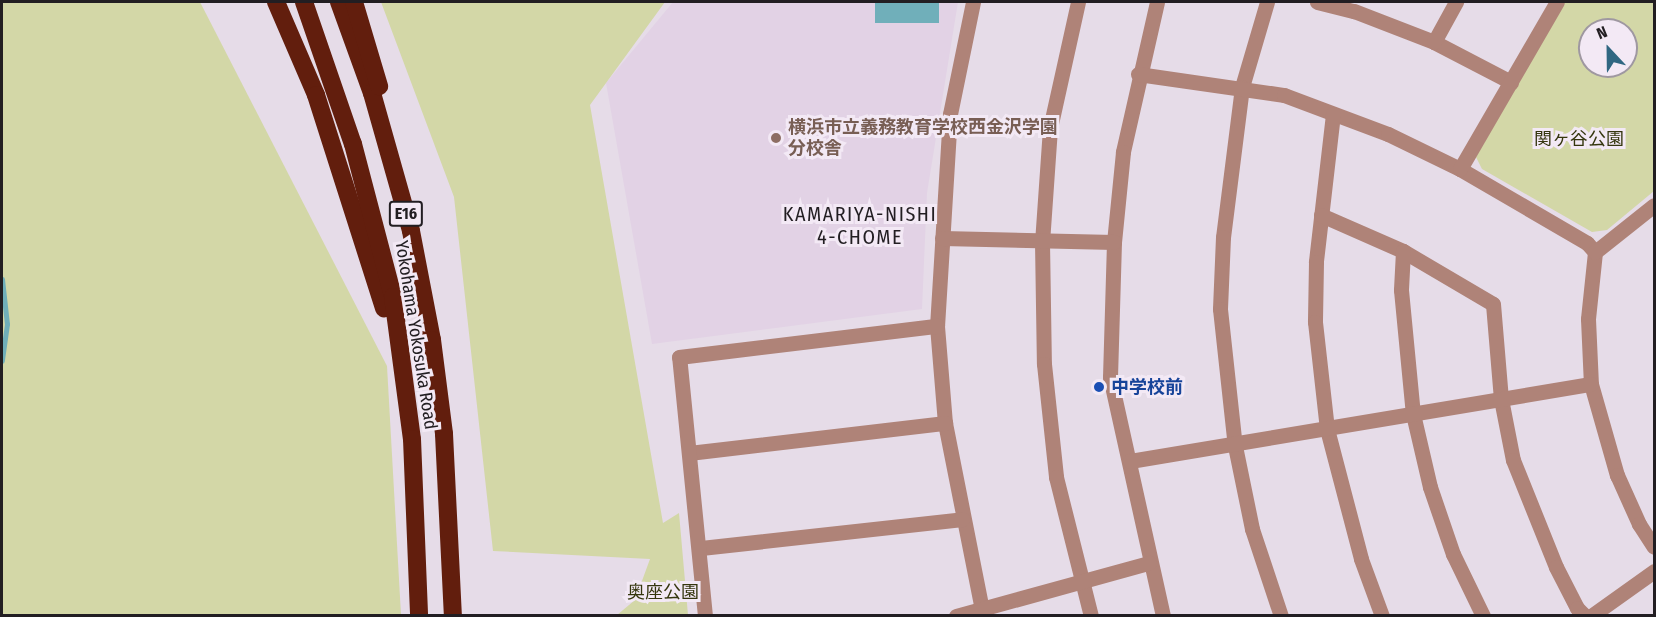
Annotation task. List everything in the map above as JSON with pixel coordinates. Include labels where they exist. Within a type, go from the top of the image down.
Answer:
[{"type":"highway","name":"E16","points":[[276,2],[316,95],[406,387]]},
{"type":"highway","name":"Yokohama Yokosuka Road","points":[[304,2],[375,219],[406,387],[412,439],[419,615]]},
{"type":"highway","name":"Yokohama Yokosuka Road","points":[[339,2],[372,93],[411,231],[432,340],[444,434],[453,615]]},
{"type":"highway","name":"E16","points":[[354,2],[373,57],[411,231]]},
{"type":"street","points":[[973,2],[950,114],[937,326],[945,423],[962,519],[982,610]]},
{"type":"street","points":[[1078,2],[1050,128],[1042,242],[1044,364],[1056,477],[1091,615]]},
{"type":"street","points":[[1157,2],[1138,74],[1123,152],[1114,242],[1110,377],[1130,461],[1149,562],[1163,615]]},
{"type":"street","points":[[1267,2],[1242,87],[1223,237],[1220,309],[1235,446],[1252,529],[1281,615]]},
{"type":"street","points":[[1317,2],[1357,6],[1511,82]]},
{"type":"street","points":[[1434,42],[1456,2]]},
{"type":"street","points":[[1460,169],[1557,2]]},
{"type":"street","points":[[1138,74],[1242,87],[1284,95],[1388,134],[1460,169],[1587,243],[1595,252]]},
{"type":"street","points":[[1333,114],[1321,215],[1315,322],[1328,429],[1361,559],[1382,615]]},
{"type":"street","points":[[1654,205],[1595,252],[1588,319],[1591,384],[1617,475],[1639,524],[1654,548]]},
{"type":"street","points":[[1321,215],[1403,251],[1493,304],[1501,399],[1513,460],[1533,518],[1577,608],[1585,615]]},
{"type":"street","points":[[942,238],[1114,242]]},
{"type":"street","points":[[1403,251],[1401,290],[1413,414],[1434,498],[1454,554],[1483,615]]},
{"type":"street","points":[[705,615],[701,548],[679,357],[937,326]]},
{"type":"street","points":[[1130,461],[1235,446],[1591,384]]},
{"type":"street","points":[[689,453],[945,423]]},
{"type":"street","points":[[701,548],[962,519]]},
{"type":"street","points":[[956,615],[1082,584],[1149,562]]},
{"type":"street","points":[[1591,615],[1654,571]]},
{"type":"shaded area","name":"横浜市立義務教育学校西金沢学園 分校舎","points":[[673,2],[958,2],[927,193],[922,309],[652,344],[606,83]]},
{"type":"green space","points":[[2,2],[200,2],[387,366],[401,615],[2,615]]},
{"type":"green space","name":"奥座公園","points":[[381,2],[665,2],[590,105],[663,523],[679,513],[688,615],[617,615],[635,600],[650,559],[493,551],[454,197]]},
{"type":"green space","name":"関ヶ谷公園","points":[[1564,2],[1654,2],[1654,191],[1607,230],[1592,232],[1482,169],[1476,157]]},
{"type":"water","points":[[875,2],[939,2],[939,23],[875,23]]},
{"type":"waterway","points":[[2,279],[7,324],[2,361]]},
{"type":"place","name":"横浜市立義務教育学校西金沢学園 分校舎","points":[[776,138]]},
{"type":"place","name":"中学校前","points":[[1099,387]]},
{"type":"district","name":"KAMARIYA-NISHI 4-CHOME","points":[[860,226]]}]
